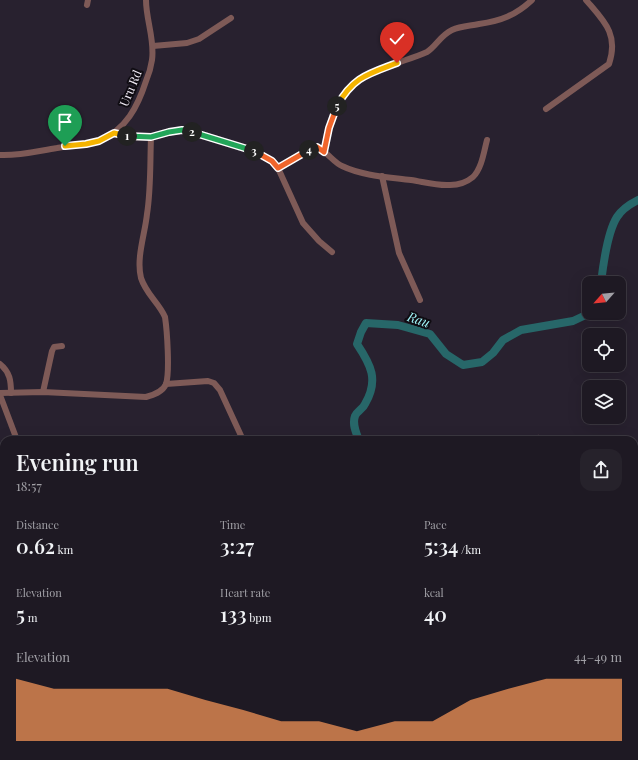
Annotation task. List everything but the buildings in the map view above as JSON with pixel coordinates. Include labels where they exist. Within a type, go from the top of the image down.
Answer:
[{"type":"street","name":"Uru Rd","points":[[0,155],[18,155],[99,141],[114,133],[126,123],[142,95],[152,62],[153,46],[146,0]]},
{"type":"street","points":[[324,152],[329,128],[336,108],[351,85],[363,77],[427,52],[439,40],[453,30],[508,17],[532,0]]},
{"type":"street","points":[[546,109],[609,64],[612,49],[610,32],[603,19],[586,0]]},
{"type":"street","points":[[153,46],[187,43],[199,39],[231,18]]},
{"type":"street","points":[[114,133],[151,137],[182,130],[258,152],[272,161],[278,168],[303,223],[310,233],[332,252]]},
{"type":"street","points":[[16,436],[0,394],[43,392],[146,397],[159,392],[166,384],[168,368],[165,317],[162,310],[144,286],[140,268],[140,258],[147,213],[151,137]]},
{"type":"street","points":[[278,168],[312,148],[319,148],[339,165],[350,170],[437,185],[461,184],[474,176],[479,167],[487,140]]},
{"type":"street","points":[[382,176],[399,253],[409,272],[420,300]]},
{"type":"street","points":[[43,392],[53,348],[62,346]]},
{"type":"street","points":[[0,364],[5,368],[10,377],[11,393]]},
{"type":"street","points":[[166,384],[208,381],[214,383],[220,390],[241,436]]},
{"type":"waterway","name":"Rau","points":[[602,276],[606,249],[614,223],[624,209],[638,200]]},
{"type":"waterway","name":"Rau","points":[[358,436],[354,419],[356,414],[364,406],[372,387],[372,373],[357,344],[366,323],[398,325],[430,334],[446,354],[463,365],[482,362],[493,353],[503,340],[521,330],[573,321],[582,317]]},
{"type":"route","points":[[65,146],[99,141],[114,133],[121,135],[151,137],[182,130],[258,152],[267,157],[278,168],[312,148],[317,147],[324,152],[329,128],[336,108],[351,85],[363,77],[397,63]]}]
